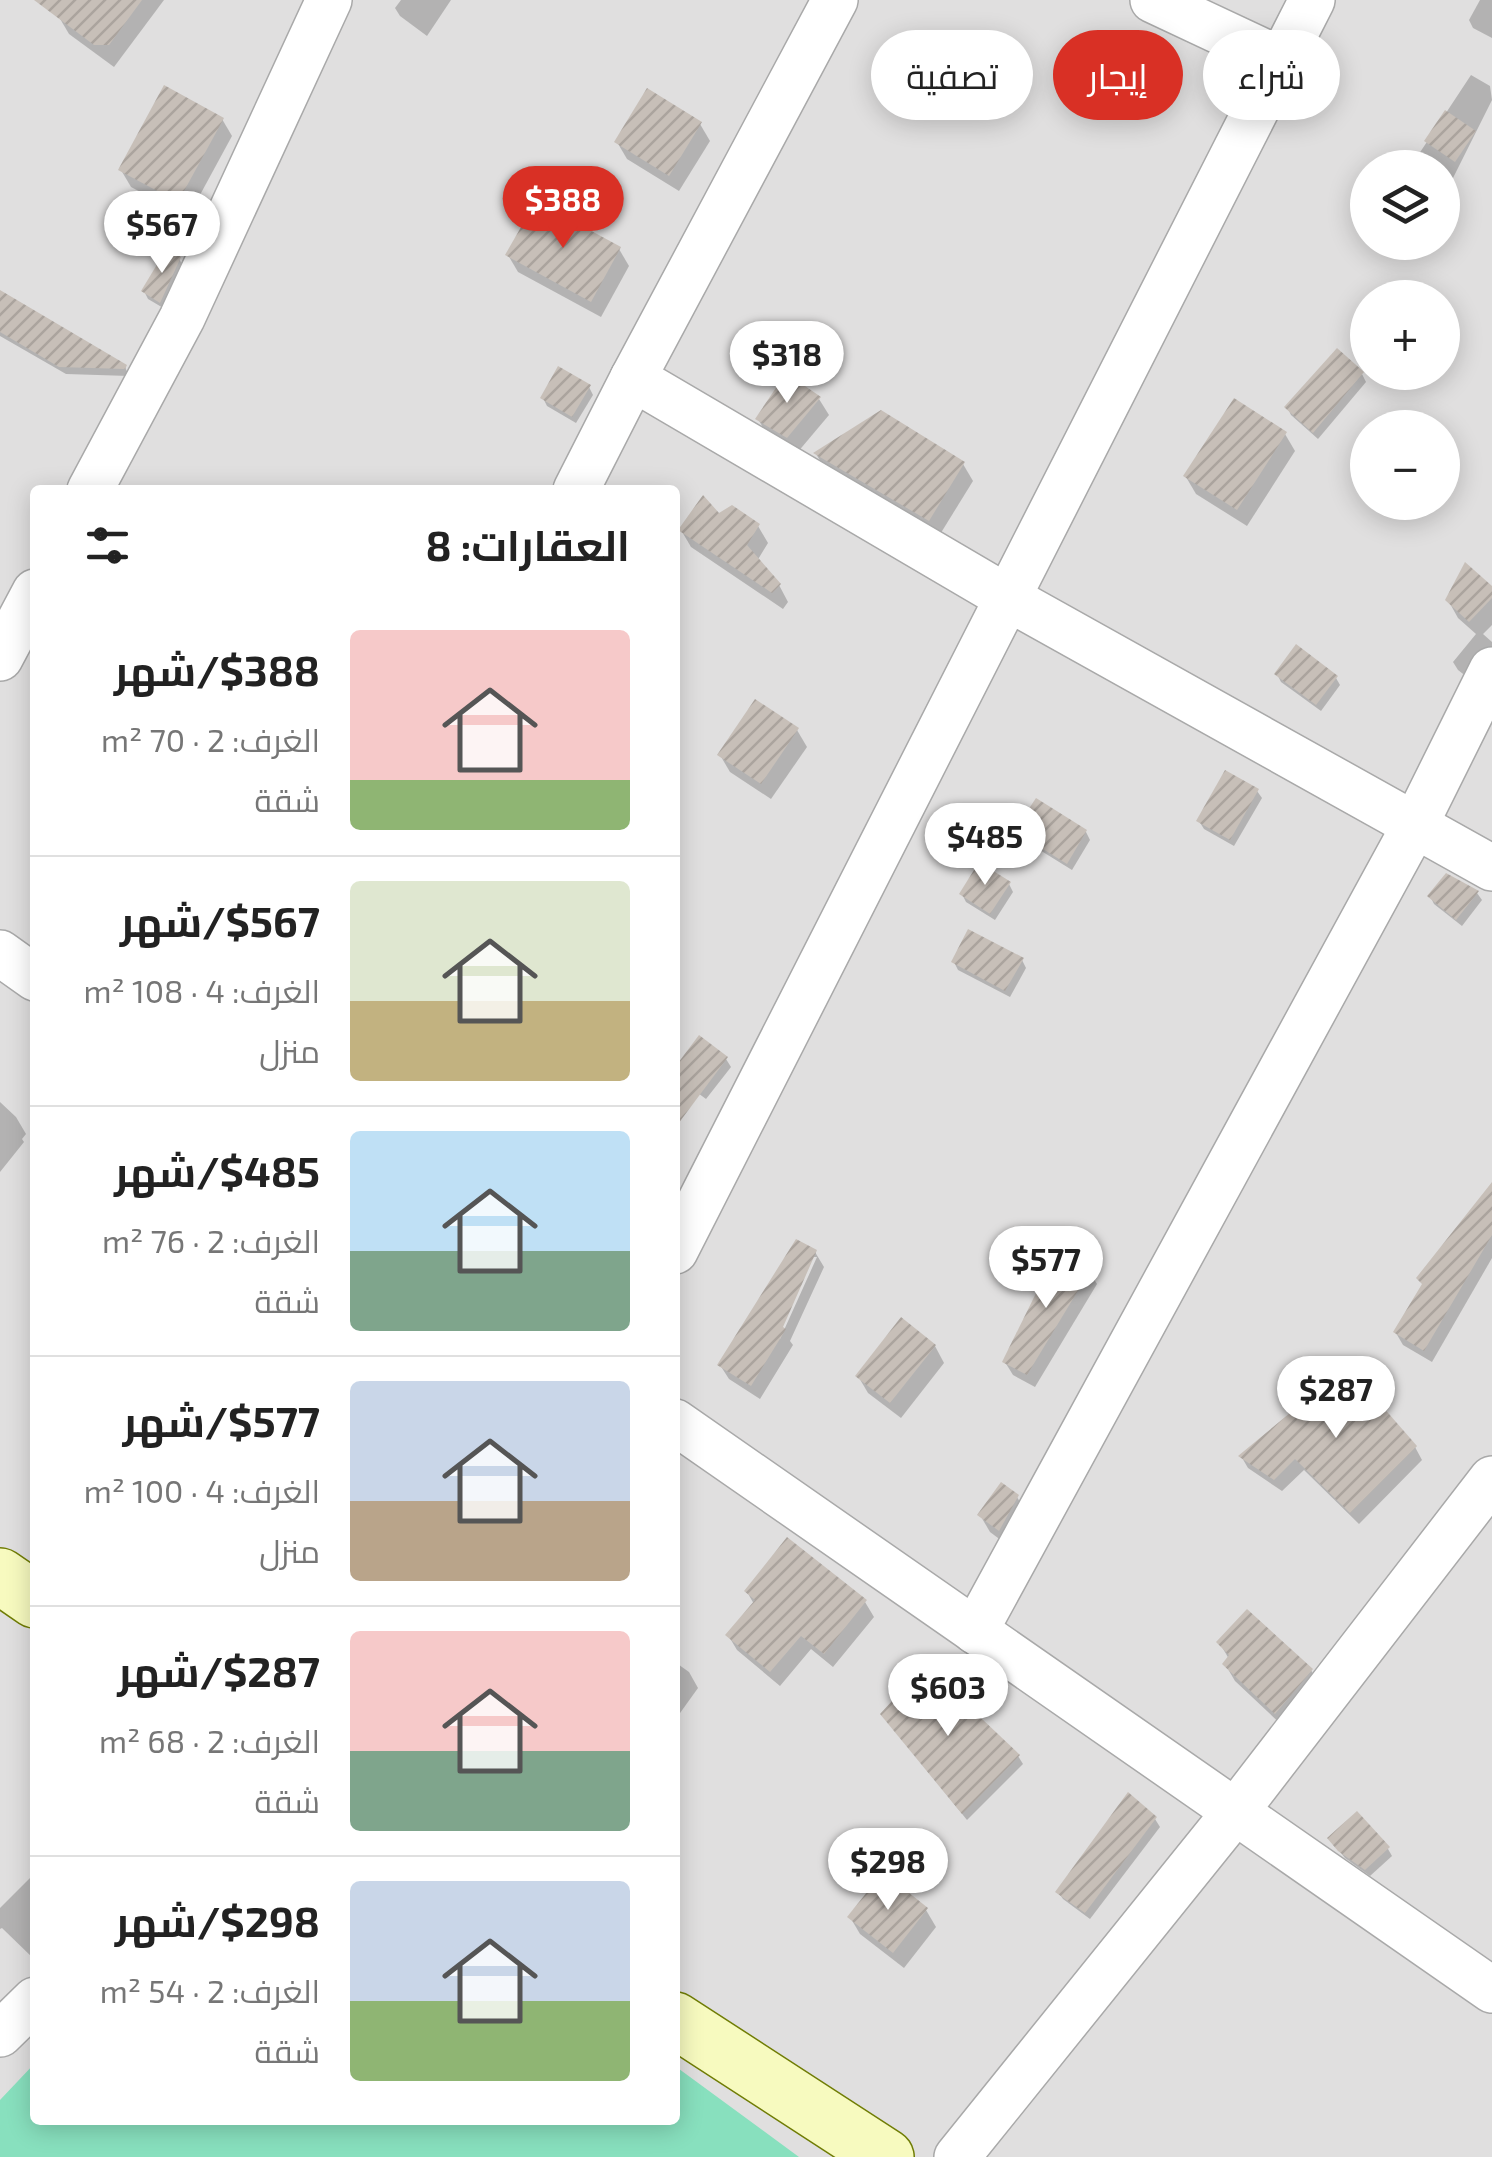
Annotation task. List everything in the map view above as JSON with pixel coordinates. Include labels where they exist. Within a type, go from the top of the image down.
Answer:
[{"type":"main road","points":[[0,1576],[30,1597]]},
{"type":"main road","points":[[680,2023],[886,2157]]},
{"type":"street","points":[[93,485],[182,318],[329,0]]},
{"type":"street","points":[[579,485],[836,0]]},
{"type":"street","points":[[1153,0],[1218,30]]},
{"type":"street","points":[[1297,30],[1312,0]]},
{"type":"street","points":[[680,1241],[1251,120]]},
{"type":"street","points":[[633,378],[1008,598],[1492,868]]},
{"type":"street","points":[[0,658],[30,601]]},
{"type":"street","points":[[975,1631],[1416,825],[1492,670]]},
{"type":"street","points":[[0,953],[30,974]]},
{"type":"street","points":[[680,1425],[1492,1990]]},
{"type":"street","points":[[956,2157],[1235,1812],[1492,1479]]},
{"type":"street","points":[[0,2034],[30,2005]]},
{"type":"shaded area","points":[[0,0],[1492,0],[1492,2157],[0,2157]]},
{"type":"green space","points":[[30,2068],[30,2125],[680,2125],[680,2070],[799,2157],[0,2157],[0,2100]]},
{"type":"building","points":[[34,0],[142,0],[109,45],[94,45]]},
{"type":"building","points":[[164,85],[224,118],[178,202],[118,170]]},
{"type":"building","points":[[647,88],[702,122],[669,176],[614,142]]},
{"type":"building","points":[[1445,110],[1476,131],[1460,155],[1460,150],[1437,150],[1424,141]]},
{"type":"building","points":[[536,201],[621,247],[591,302],[505,255]]},
{"type":"building","points":[[167,248],[181,257],[160,303],[141,291]]},
{"type":"building","points":[[0,290],[127,365],[125,369],[59,367],[0,332]]},
{"type":"building","points":[[1337,348],[1350,360],[1350,389],[1313,433],[1284,407]]},
{"type":"building","points":[[558,366],[591,385],[572,417],[540,398]]},
{"type":"building","points":[[786,373],[821,397],[787,438],[755,419]]},
{"type":"building","points":[[1234,398],[1287,432],[1237,510],[1183,476]]},
{"type":"building","points":[[881,410],[965,462],[929,521],[813,453]]},
{"type":"building","points":[[703,495],[719,513],[732,505],[760,524],[747,545],[781,584],[772,593],[680,531]]},
{"type":"building","points":[[1465,562],[1492,586],[1492,598],[1469,622],[1445,600]]},
{"type":"building","points":[[1296,644],[1338,676],[1316,705],[1274,674]]},
{"type":"building","points":[[755,699],[799,728],[761,784],[717,755]]},
{"type":"building","points":[[1225,770],[1259,789],[1230,840],[1196,821]]},
{"type":"building","points":[[1036,798],[1087,830],[1067,864],[1014,831]]},
{"type":"building","points":[[979,862],[1011,882],[990,914],[959,894]]},
{"type":"building","points":[[1446,873],[1479,891],[1456,920],[1427,896]]},
{"type":"building","points":[[968,929],[1024,958],[1005,991],[951,962]]},
{"type":"building","points":[[699,1035],[728,1057],[680,1121],[680,1060]]},
{"type":"building","points":[[1492,1182],[1492,1235],[1424,1351],[1393,1332],[1422,1284],[1416,1278]]},
{"type":"building","points":[[796,1239],[817,1250],[783,1327],[786,1329],[751,1386],[717,1365]]},
{"type":"building","points":[[1059,1250],[1091,1269],[1027,1375],[1002,1362]]},
{"type":"building","points":[[901,1317],[936,1345],[890,1403],[855,1376]]},
{"type":"building","points":[[1347,1366],[1417,1446],[1350,1513],[1295,1459],[1274,1480],[1238,1456]]},
{"type":"building","points":[[1001,1482],[1019,1495],[999,1531],[977,1515]]},
{"type":"building","points":[[787,1537],[867,1600],[824,1654],[801,1636],[770,1672],[725,1635],[755,1600],[744,1591]]},
{"type":"building","points":[[1247,1609],[1313,1669],[1275,1714],[1222,1664],[1229,1655],[1216,1642]]},
{"type":"building","points":[[925,1665],[1020,1755],[962,1814],[880,1714]]},
{"type":"building","points":[[1128,1792],[1157,1817],[1085,1913],[1055,1892]]},
{"type":"building","points":[[1357,1811],[1390,1847],[1365,1870],[1327,1838]]},
{"type":"building","points":[[883,1872],[928,1908],[893,1953],[847,1917]]}]
